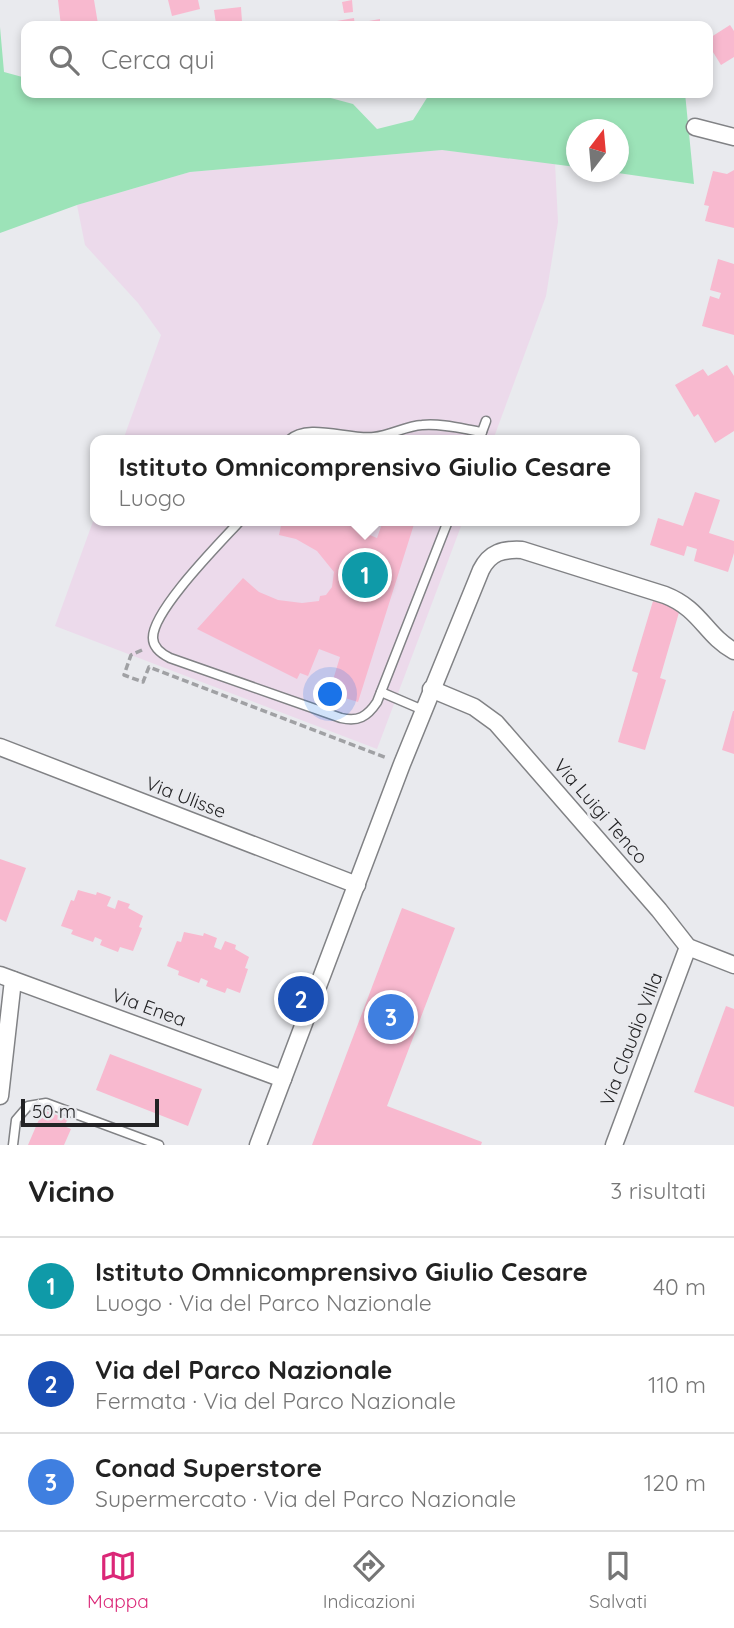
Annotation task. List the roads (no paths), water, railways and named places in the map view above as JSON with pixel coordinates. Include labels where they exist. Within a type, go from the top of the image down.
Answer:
[{"type":"street","points":[[695,127],[734,137]]},
{"type":"street","points":[[258,1145],[402,764],[488,558],[498,552],[522,550],[673,598],[694,611],[720,641],[734,651]]},
{"type":"street","name":"Via Luigi Tenco","points":[[431,690],[474,707],[503,729],[659,909],[688,947]]},
{"type":"street","name":"Via Ulisse","points":[[0,747],[357,886]]},
{"type":"street","points":[[688,947],[734,965]]},
{"type":"street","name":"Via Claudio Villa","points":[[614,1145],[688,947]]},
{"type":"street","points":[[0,1096],[6,977]]},
{"type":"street","name":"Via Enea","points":[[6,977],[283,1079]]},
{"type":"lane","points":[[481,435],[486,421]]},
{"type":"lane","points":[[380,435],[421,425],[476,435]]},
{"type":"lane","points":[[295,435],[309,431],[351,435]]},
{"type":"lane","points":[[236,526],[167,605],[153,633],[154,645],[170,658],[347,719],[361,719],[367,715],[380,692],[445,526]]},
{"type":"lane","points":[[380,692],[424,710]]},
{"type":"lane","points":[[13,1145],[16,1120],[28,1106],[46,1104],[159,1145]]},
{"type":"place","name":"Istituto Omnicomprensivo Giulio Cesare","points":[[365,575]]},
{"type":"place","name":"Via del Parco Nazionale","points":[[301,999]]},
{"type":"place","name":"Conad Superstore","points":[[391,1017]]}]
